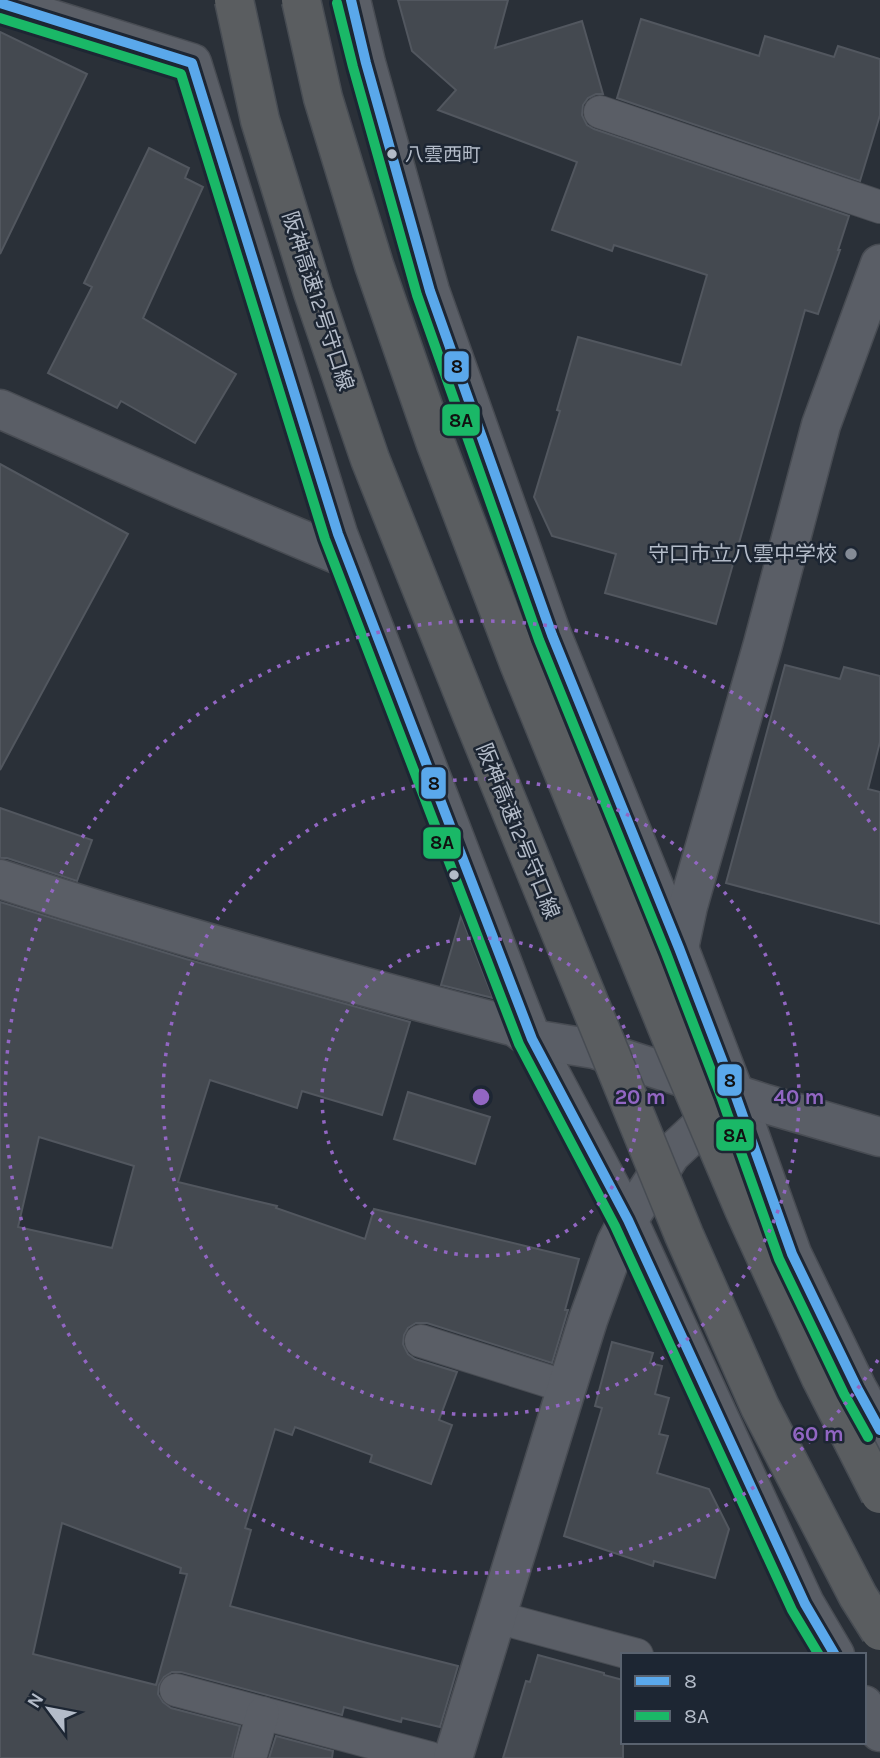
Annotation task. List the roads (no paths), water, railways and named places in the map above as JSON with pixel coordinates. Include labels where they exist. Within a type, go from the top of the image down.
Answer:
[{"type":"highway","name":"阪神高速12号守口線","points":[[234,0],[260,120],[313,292],[370,459],[466,703],[668,1198],[760,1407],[858,1596],[880,1631]]},
{"type":"highway","points":[[301,0],[323,98],[374,265],[436,444],[519,663],[744,1209],[821,1378],[880,1494]]},
{"type":"street","points":[[351,0],[430,291],[552,635],[679,948],[792,1254],[880,1430]]},
{"type":"street","points":[[0,3],[192,63],[346,558],[532,1039],[628,1220],[805,1604],[834,1653]]},
{"type":"street","points":[[679,948],[688,906],[821,425],[880,264]]},
{"type":"street","points":[[0,409],[346,558]]},
{"type":"street","points":[[0,879],[79,905],[388,994],[515,1027],[532,1039],[594,1049],[880,1137]]},
{"type":"street","points":[[453,1758],[588,1320],[616,1242],[671,1154],[735,1094]]},
{"type":"street","points":[[866,1708],[880,1732]]},
{"type":"lane","points":[[600,112],[880,207]]},
{"type":"lane","points":[[421,1341],[567,1387]]},
{"type":"lane","points":[[496,1617],[630,1653]]},
{"type":"lane","points":[[176,1690],[430,1758]]},
{"type":"lane","points":[[250,1758],[263,1713]]},
{"type":"place","name":"八雲西町","points":[[392,154]]},
{"type":"place","name":"守口市立八雲中学校","points":[[851,554]]}]
